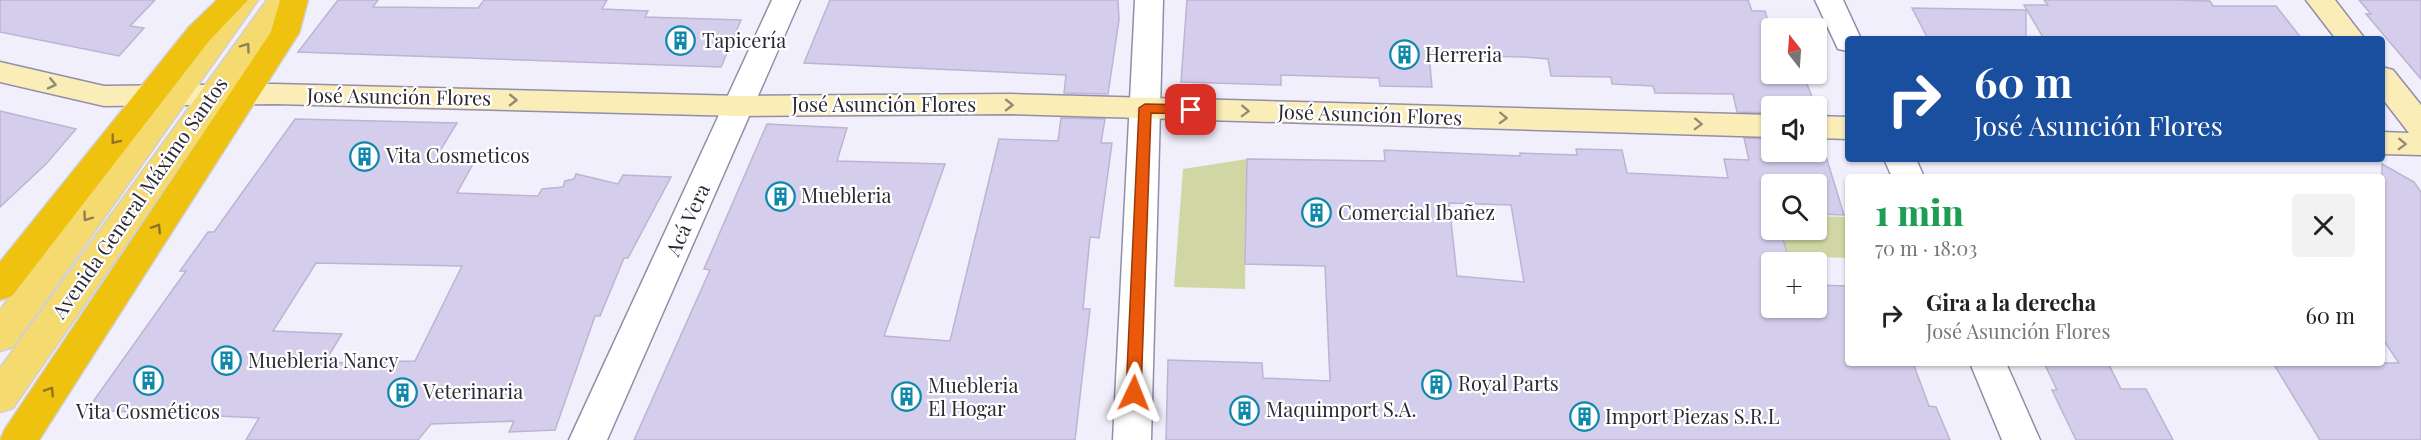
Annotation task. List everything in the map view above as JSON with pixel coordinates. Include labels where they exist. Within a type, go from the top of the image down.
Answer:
[{"type":"highway","points":[[0,287],[164,94],[199,34],[234,0]]},
{"type":"highway","points":[[18,440],[285,33],[294,0]]},
{"type":"main road","name":"Avenida General Máximo Santos","points":[[0,337],[122,170],[164,94],[244,0]]},
{"type":"main road","name":"Avenida General Máximo Santos","points":[[0,397],[212,94],[281,0]]},
{"type":"street","name":"Acá Vera","points":[[588,440],[786,0]]},
{"type":"street","points":[[1132,440],[1149,0]]},
{"type":"street","points":[[1829,0],[1845,36]]},
{"type":"street","points":[[2320,0],[2349,36]]},
{"type":"street","name":"José Asunción Flores","points":[[0,72],[104,96],[245,94],[740,106],[989,104],[1761,126]]},
{"type":"street","points":[[2385,81],[2421,126]]},
{"type":"street","points":[[1827,127],[1845,128]]},
{"type":"street","points":[[2385,143],[2421,144]]},
{"type":"street","points":[[1989,366],[2021,440]]},
{"type":"green space","points":[[1247,159],[1245,289],[1174,287],[1183,169]]},
{"type":"green space","points":[[1827,216],[1845,217],[1845,258],[1827,257],[1827,252],[1743,254],[1761,239],[1827,240]]},
{"type":"building","points":[[0,0],[155,0],[130,26],[144,28],[119,56],[0,32]]},
{"type":"building","points":[[338,0],[378,0],[373,7],[478,8],[484,0],[607,0],[602,9],[648,11],[645,17],[741,20],[721,67],[298,52]]},
{"type":"building","points":[[830,0],[1118,0],[1119,20],[1108,94],[1064,93],[1066,75],[804,63]]},
{"type":"building","points":[[1187,0],[1748,0],[1752,11],[1765,11],[1767,18],[1761,18],[1761,84],[1807,84],[1812,96],[1761,96],[1761,113],[1737,112],[1733,94],[1655,93],[1653,86],[1612,84],[1611,77],[1551,76],[1548,59],[1524,57],[1429,55],[1432,87],[1380,86],[1379,78],[1281,75],[1281,85],[1181,82]]},
{"type":"building","points":[[2044,0],[2175,0],[2210,1],[2213,6],[2276,6],[2300,36],[2042,36],[2024,5],[2048,5]]},
{"type":"building","points":[[2359,0],[2421,0],[2421,79],[2366,14],[2371,14]]},
{"type":"building","points":[[1912,8],[2026,10],[2026,36],[1926,36]]},
{"type":"building","points":[[0,111],[76,129],[46,164],[0,207]]},
{"type":"building","points":[[1061,118],[1105,119],[1101,143],[1112,143],[1099,238],[1090,237],[1083,309],[1090,309],[1075,440],[634,440],[710,270],[704,269],[767,124],[847,128],[837,161],[945,164],[884,336],[950,341],[999,139],[1058,141]]},
{"type":"building","points":[[295,119],[457,123],[438,154],[478,155],[457,193],[538,196],[542,189],[563,187],[565,181],[574,179],[576,174],[618,184],[623,175],[671,177],[628,258],[624,258],[600,316],[595,316],[555,430],[509,432],[514,421],[431,424],[418,440],[246,440],[259,418],[87,410],[186,271],[180,271],[208,232],[214,232]],"holes":[[[316,263],[462,266],[415,361],[324,363],[342,334],[273,331]]]},
{"type":"building","points":[[1744,138],[1761,139],[1761,162],[1827,162],[1827,160],[1844,215],[1827,214],[1827,174],[1761,174],[1761,240],[1783,240],[1787,252],[1761,252],[1761,318],[1827,318],[1827,285],[1845,286],[1845,366],[1914,366],[1929,406],[1936,407],[1950,440],[1166,440],[1168,360],[1262,363],[1263,378],[1330,381],[1325,266],[1245,264],[1247,159],[1385,161],[1384,150],[1520,156],[1520,153],[1577,155],[1576,149],[1622,150],[1627,173],[1728,178],[1724,159],[1749,160]],"holes":[[[1449,203],[1511,205],[1524,282],[1457,276]]]},
{"type":"building","points":[[2382,164],[2414,182],[2421,192],[2421,440],[2320,440],[2275,366],[2385,366],[2385,363],[2399,363],[2385,342],[2385,174],[2382,174]]},
{"type":"building","points":[[2045,366],[2110,366],[2121,389],[2146,389],[2173,440],[2076,440],[2052,390],[2057,390]]},
{"type":"place","name":"Tapicería","points":[[681,41]]},
{"type":"place","name":"Herreria","points":[[1404,55]]},
{"type":"place","name":"Vita Cosmeticos","points":[[365,156]]},
{"type":"place","name":"Muebleria","points":[[780,196]]},
{"type":"place","name":"Comercial Ibañez","points":[[1317,213]]},
{"type":"place","name":"Muebleria Nancy","points":[[227,361]]},
{"type":"place","name":"Vita Cosméticos","points":[[148,381]]},
{"type":"place","name":"Royal Parts","points":[[1437,384]]},
{"type":"place","name":"Veterinaria","points":[[402,392]]},
{"type":"place","name":"Muebleria El Hogar","points":[[907,397]]},
{"type":"place","name":"Maquimport S.A.","points":[[1245,410]]},
{"type":"place","name":"Import Piezas S.R.L","points":[[1584,417]]},
{"type":"route","points":[[1134,393],[1145,108],[1191,110]]}]
